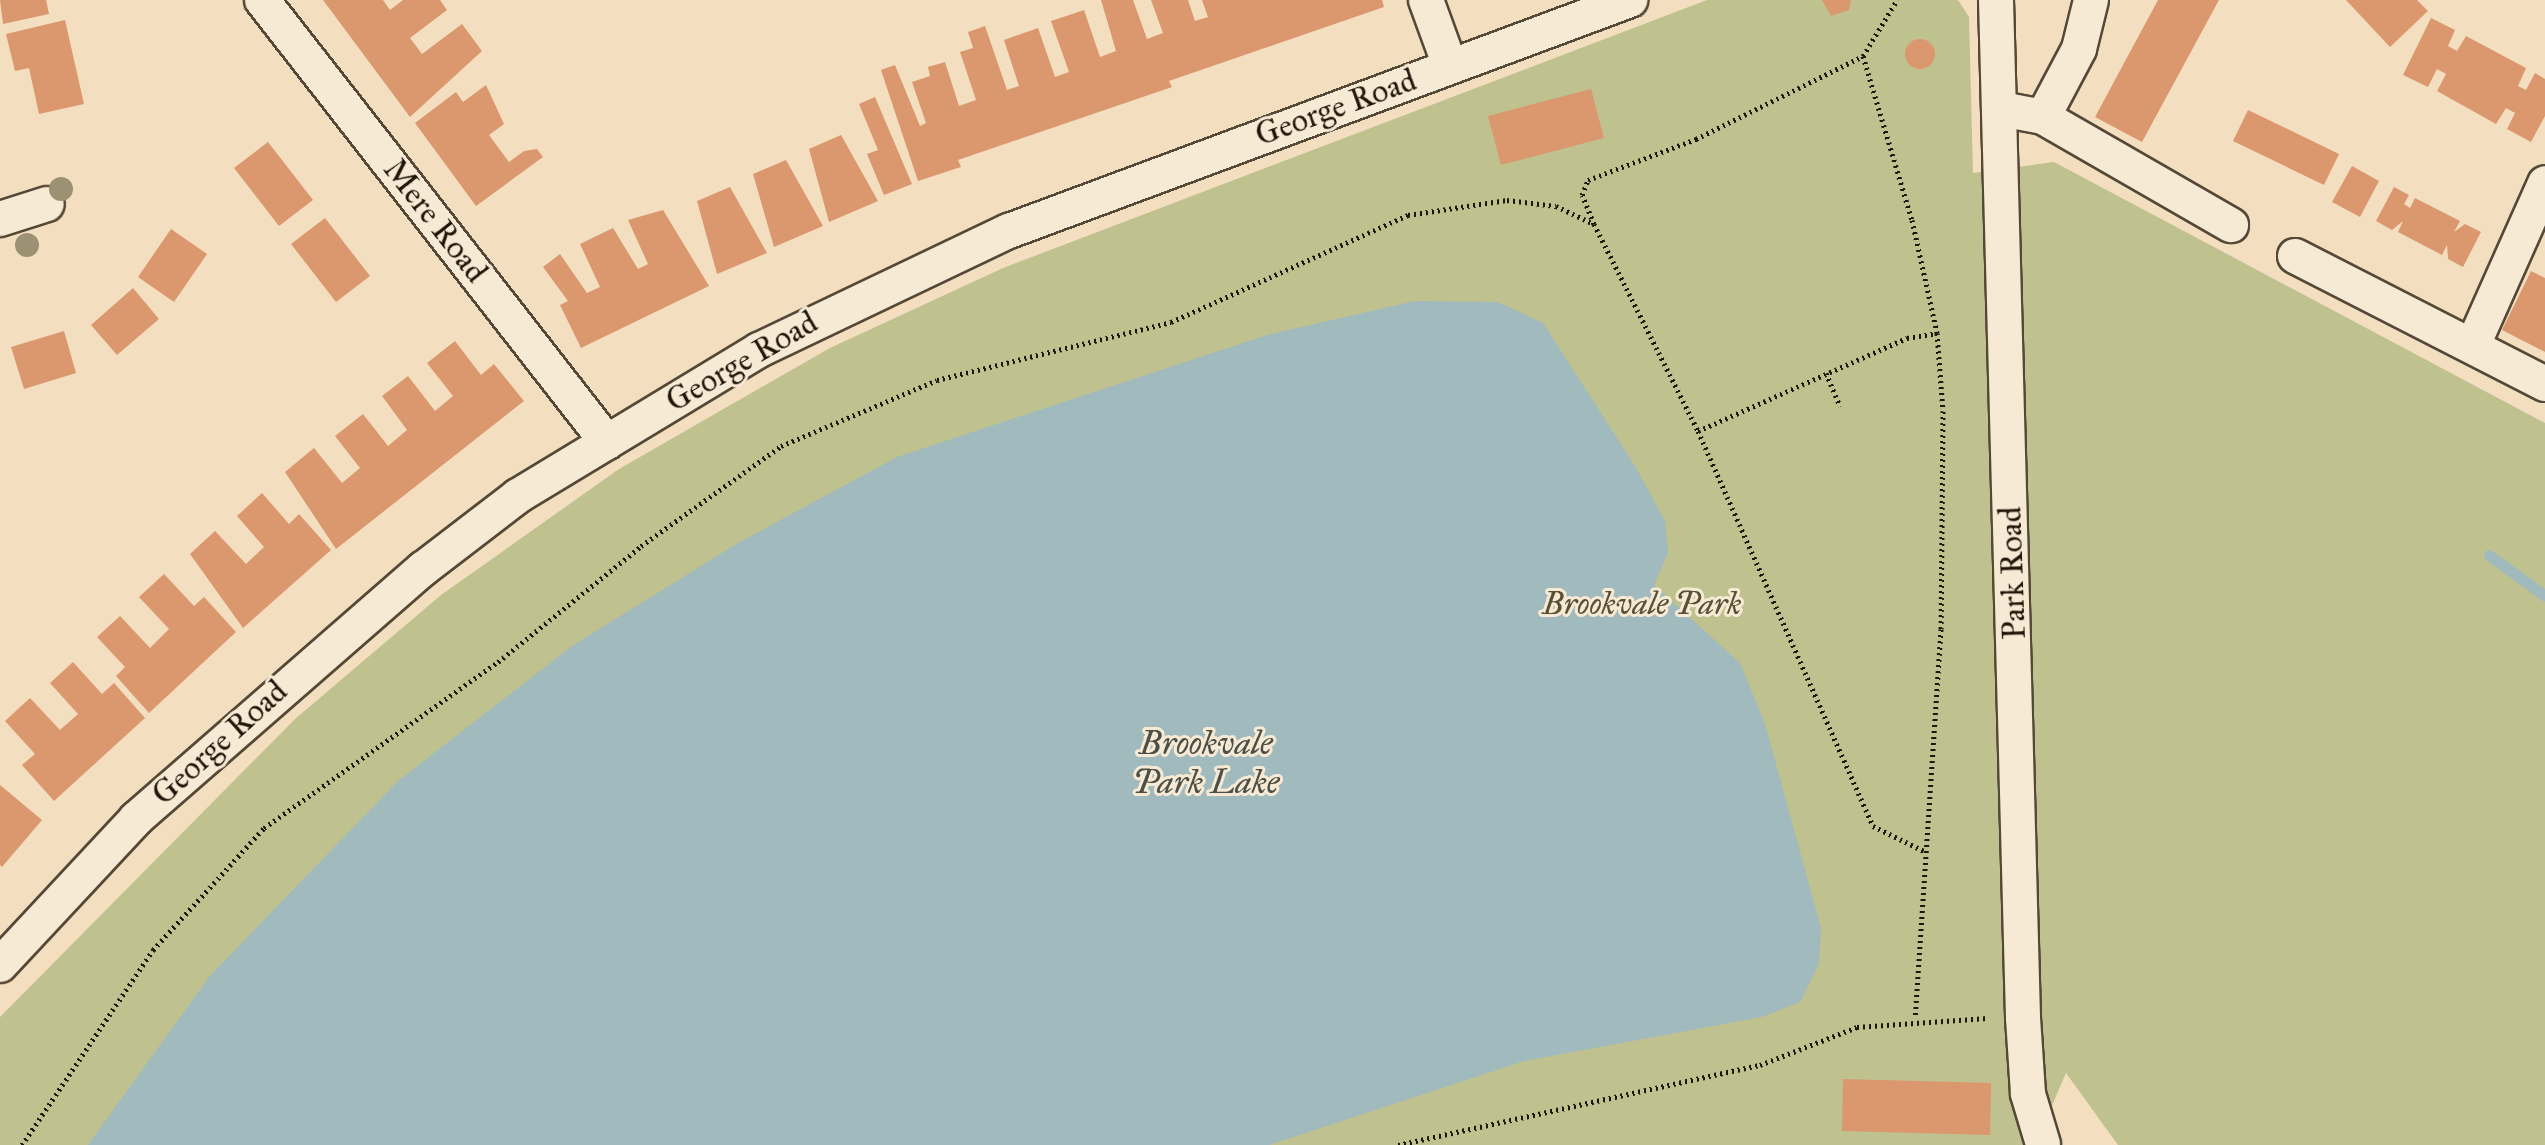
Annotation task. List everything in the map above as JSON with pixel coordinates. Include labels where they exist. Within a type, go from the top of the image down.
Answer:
[{"type":"street","name":"Mere Road","points":[[262,0],[607,442]]},
{"type":"street","points":[[1426,0],[1450,66]]},
{"type":"street","name":"George Road","points":[[0,965],[136,819],[272,694],[518,496],[607,442],[842,304],[1097,196],[1630,0]]},
{"type":"street","name":"Park Road","points":[[1996,0],[2023,1018],[2028,1094],[2044,1145]]},
{"type":"street","points":[[2043,117],[2079,49],[2091,0]]},
{"type":"street","points":[[2001,109],[2043,117],[2231,225]]},
{"type":"street","points":[[2473,345],[2545,183]]},
{"type":"street","points":[[1,218],[47,204]]},
{"type":"street","points":[[2295,256],[2545,384]]},
{"type":"path","points":[[1897,0],[1863,56],[1696,139],[1588,180],[1582,195],[1698,431],[1873,826],[1926,852]]},
{"type":"path","points":[[1863,56],[1937,333],[1945,485],[1915,1017]]},
{"type":"path","points":[[22,1145],[153,950],[264,828],[498,662],[641,546],[781,446],[937,380],[1171,322],[1408,215],[1507,200],[1556,206],[1594,224]]},
{"type":"path","points":[[1698,431],[1826,373],[1937,333]]},
{"type":"path","points":[[1826,373],[1840,406]]},
{"type":"path","points":[[1398,1145],[1760,1065],[1857,1027],[1915,1017],[2023,1018]]},
{"type":"green space","name":"Brookvale Park","points":[[1707,0],[1958,0],[1969,17],[1973,173],[2054,162],[2545,423],[2545,1145],[2118,1145],[2066,1073],[2035,1145],[0,1145],[0,1017],[295,719],[441,595],[619,469],[830,348],[1003,268]]},
{"type":"water","name":"Brookvale Park Lake","points":[[1415,301],[1498,302],[1543,323],[1635,466],[1665,521],[1668,553],[1654,585],[1740,663],[1765,724],[1821,928],[1819,964],[1800,1002],[1762,1017],[1524,1061],[1269,1145],[88,1145],[209,977],[398,781],[572,646],[738,543],[897,457],[1267,335]]},
{"type":"building","points":[[0,0],[46,0],[49,14],[3,24]]},
{"type":"building","points":[[323,0],[383,0],[390,10],[403,0],[440,0],[447,10],[410,38],[422,54],[462,24],[482,51],[410,117]]},
{"type":"building","points":[[1101,0],[1133,0],[1147,39],[1163,33],[1151,0],[1188,0],[1195,21],[1208,17],[1202,0],[1382,0],[1384,7],[1169,81],[1172,87],[958,160],[961,167],[918,181],[881,70],[895,65],[920,126],[926,123],[912,82],[930,76],[928,67],[945,62],[959,106],[976,100],[960,52],[973,48],[968,32],[985,26],[1007,90],[1019,86],[1004,40],[1038,28],[1055,77],[1069,72],[1051,21],[1084,10],[1100,57],[1116,51]]},
{"type":"building","points":[[1822,0],[1851,0],[1849,10],[1831,16]]},
{"type":"building","points":[[2158,0],[2219,0],[2142,142],[2095,117]]},
{"type":"building","points":[[2346,0],[2417,0],[2428,11],[2390,47]]},
{"type":"building","points":[[2431,18],[2455,30],[2448,46],[2457,51],[2466,36],[2526,68],[2518,86],[2526,90],[2535,73],[2545,79],[2545,116],[2531,142],[2507,129],[2515,113],[2506,108],[2496,124],[2437,91],[2446,74],[2437,69],[2428,87],[2403,75]]},
{"type":"building","points":[[65,20],[84,104],[39,114],[29,68],[15,71],[6,34]]},
{"type":"building","points":[[1920,39],[1930,44],[1935,54],[1930,64],[1920,69],[1910,64],[1905,54],[1910,44]]},
{"type":"building","points":[[486,85],[504,124],[489,135],[509,162],[524,151],[537,149],[543,157],[476,206],[415,123],[456,92],[463,102]]},
{"type":"building","points":[[1591,89],[1604,138],[1501,165],[1488,116]]},
{"type":"building","points":[[875,97],[912,184],[884,195],[867,154],[878,150],[859,104]]},
{"type":"building","points":[[2248,110],[2339,154],[2324,185],[2233,141]]},
{"type":"building","points":[[841,135],[878,201],[829,222],[809,149]]},
{"type":"building","points":[[268,142],[313,200],[279,226],[234,168]]},
{"type":"building","points":[[786,160],[823,226],[774,247],[753,174]]},
{"type":"building","points":[[2352,166],[2379,181],[2360,217],[2332,202]]},
{"type":"building","points":[[730,187],[767,253],[717,274],[697,201]]},
{"type":"building","points":[[2394,187],[2409,195],[2404,204],[2410,208],[2415,198],[2460,221],[2454,232],[2465,224],[2481,232],[2463,267],[2448,259],[2447,245],[2442,255],[2398,232],[2403,221],[2392,230],[2376,221]]},
{"type":"building","points":[[663,210],[709,286],[581,348],[560,305],[568,301],[543,267],[560,254],[587,293],[600,287],[580,244],[613,228],[638,269],[648,264],[628,220]]},
{"type":"building","points":[[325,218],[370,276],[336,302],[291,244]]},
{"type":"building","points":[[171,229],[207,254],[174,302],[138,277]]},
{"type":"building","points":[[2531,271],[2545,278],[2545,352],[2502,330]]},
{"type":"building","points":[[133,288],[159,319],[117,355],[91,325]]},
{"type":"building","points":[[64,331],[76,373],[24,389],[11,347]]},
{"type":"building","points":[[455,341],[481,375],[494,364],[524,401],[336,549],[285,472],[314,448],[342,483],[360,468],[335,436],[363,414],[388,446],[407,430],[382,396],[408,376],[435,411],[453,396],[427,363]]},
{"type":"building","points":[[262,493],[289,524],[299,514],[331,550],[243,628],[190,554],[215,531],[246,564],[264,547],[237,516]]},
{"type":"building","points":[[164,574],[194,606],[204,597],[236,632],[149,713],[116,676],[125,667],[97,637],[120,616],[150,648],[169,629],[139,597]]},
{"type":"building","points":[[73,662],[102,694],[114,683],[145,718],[54,801],[22,765],[35,754],[5,721],[30,698],[60,730],[78,714],[50,683]]},
{"type":"building","points":[[0,785],[42,820],[2,867],[0,865]]},
{"type":"building","points":[[1843,1079],[1991,1083],[1990,1135],[1842,1131]]},
{"type":"waterway","points":[[2489,555],[2545,596]]}]
